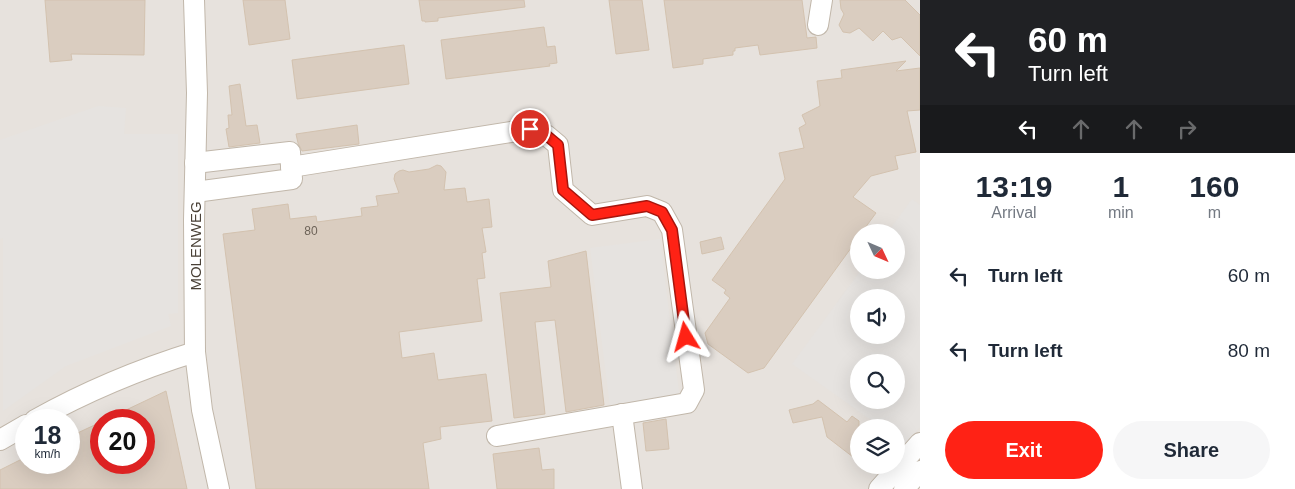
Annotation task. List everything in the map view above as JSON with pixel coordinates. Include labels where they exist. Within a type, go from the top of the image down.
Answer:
[{"type":"street","name":"MOLENWEG","points":[[194,0],[197,93],[195,352],[202,410],[219,489]]},
{"type":"street","points":[[818,25],[822,0]]},
{"type":"street","points":[[292,167],[530,129],[546,135],[558,145],[563,190],[592,215],[647,206],[662,212],[672,230],[694,390],[687,403],[497,436]]},
{"type":"street","points":[[195,163],[290,152],[292,167],[292,179],[195,192]]},
{"type":"street","points":[[55,409],[151,366],[195,352]]},
{"type":"street","points":[[622,414],[632,489]]},
{"type":"street","points":[[0,440],[15,431]]},
{"type":"street","points":[[879,489],[920,442]]},
{"type":"street","points":[[904,489],[920,471]]},
{"type":"shaded area","points":[[0,0],[920,0],[920,432],[905,448],[905,419],[850,419],[850,474],[882,474],[869,489],[0,489]]},
{"type":"shaded area","points":[[98,106],[126,108],[124,134],[178,134],[178,313],[168,314],[171,326],[66,366],[3,411],[3,238],[0,239],[0,140]]},
{"type":"shaded area","points":[[912,199],[920,205],[920,427],[905,445],[905,419],[870,419],[856,409],[905,409],[905,354],[850,354],[850,405],[792,364],[854,279],[905,279],[905,224],[894,224]]},
{"type":"shaded area","points":[[660,239],[680,399],[610,408],[590,248]]},
{"type":"building","points":[[45,0],[145,0],[144,55],[71,54],[72,60],[50,62]]},
{"type":"building","points":[[243,0],[285,0],[290,39],[249,45]]},
{"type":"building","points":[[419,0],[524,0],[525,7],[438,18],[438,21],[425,22],[422,21]]},
{"type":"building","points":[[609,0],[642,0],[649,50],[616,54]]},
{"type":"building","points":[[664,0],[802,0],[807,38],[816,37],[817,48],[760,55],[758,45],[735,48],[733,55],[703,59],[703,64],[673,68]]},
{"type":"building","points":[[840,0],[905,0],[920,15],[920,56],[901,37],[892,40],[883,31],[873,41],[859,28],[850,33],[843,32],[839,25],[844,14],[841,9]]},
{"type":"building","points":[[544,27],[547,47],[555,46],[557,63],[549,64],[550,66],[446,79],[441,40]]},
{"type":"building","points":[[404,45],[409,84],[297,99],[292,60]]},
{"type":"building","points":[[906,61],[896,71],[920,68],[920,110],[907,111],[916,152],[895,156],[898,169],[871,176],[853,197],[876,213],[868,224],[850,224],[850,249],[764,368],[748,373],[708,344],[705,333],[730,298],[724,293],[726,290],[712,280],[785,179],[779,153],[804,148],[799,128],[806,124],[802,115],[820,106],[817,81],[842,78],[841,70]]},
{"type":"building","points":[[240,84],[246,126],[257,125],[260,143],[229,147],[226,129],[229,128],[228,115],[232,115],[229,86]]},
{"type":"building","points":[[357,125],[359,144],[302,151],[298,143],[296,134]]},
{"type":"building","points":[[437,165],[441,166],[446,172],[444,190],[465,188],[467,202],[489,199],[492,227],[482,228],[486,252],[482,253],[485,278],[477,279],[482,321],[399,332],[402,358],[434,353],[438,380],[486,374],[492,421],[440,427],[441,439],[423,443],[429,489],[256,489],[223,234],[255,230],[252,209],[288,204],[290,219],[316,216],[317,222],[362,216],[361,208],[378,206],[376,196],[399,193],[394,179],[395,174],[399,171],[409,172],[429,169]]},
{"type":"building","points":[[721,237],[724,249],[702,254],[700,242]]},
{"type":"building","points":[[586,251],[604,405],[566,412],[555,320],[535,322],[545,414],[514,418],[500,293],[551,287],[548,261]]},
{"type":"building","points":[[166,391],[187,489],[0,489],[0,470],[15,462],[15,474],[80,474],[80,432],[90,427],[90,474],[155,474],[155,409],[128,409]]},
{"type":"building","points":[[818,400],[847,422],[852,416],[856,419],[850,419],[850,455],[827,437],[822,417],[793,423],[789,410],[813,404]]},
{"type":"building","points":[[666,419],[669,449],[646,451],[643,423]]},
{"type":"building","points":[[539,448],[542,470],[554,469],[554,489],[497,489],[493,454]]},
{"type":"route","points":[[530,129],[546,135],[558,145],[563,190],[592,215],[647,206],[662,212],[672,230],[686,337]]}]
